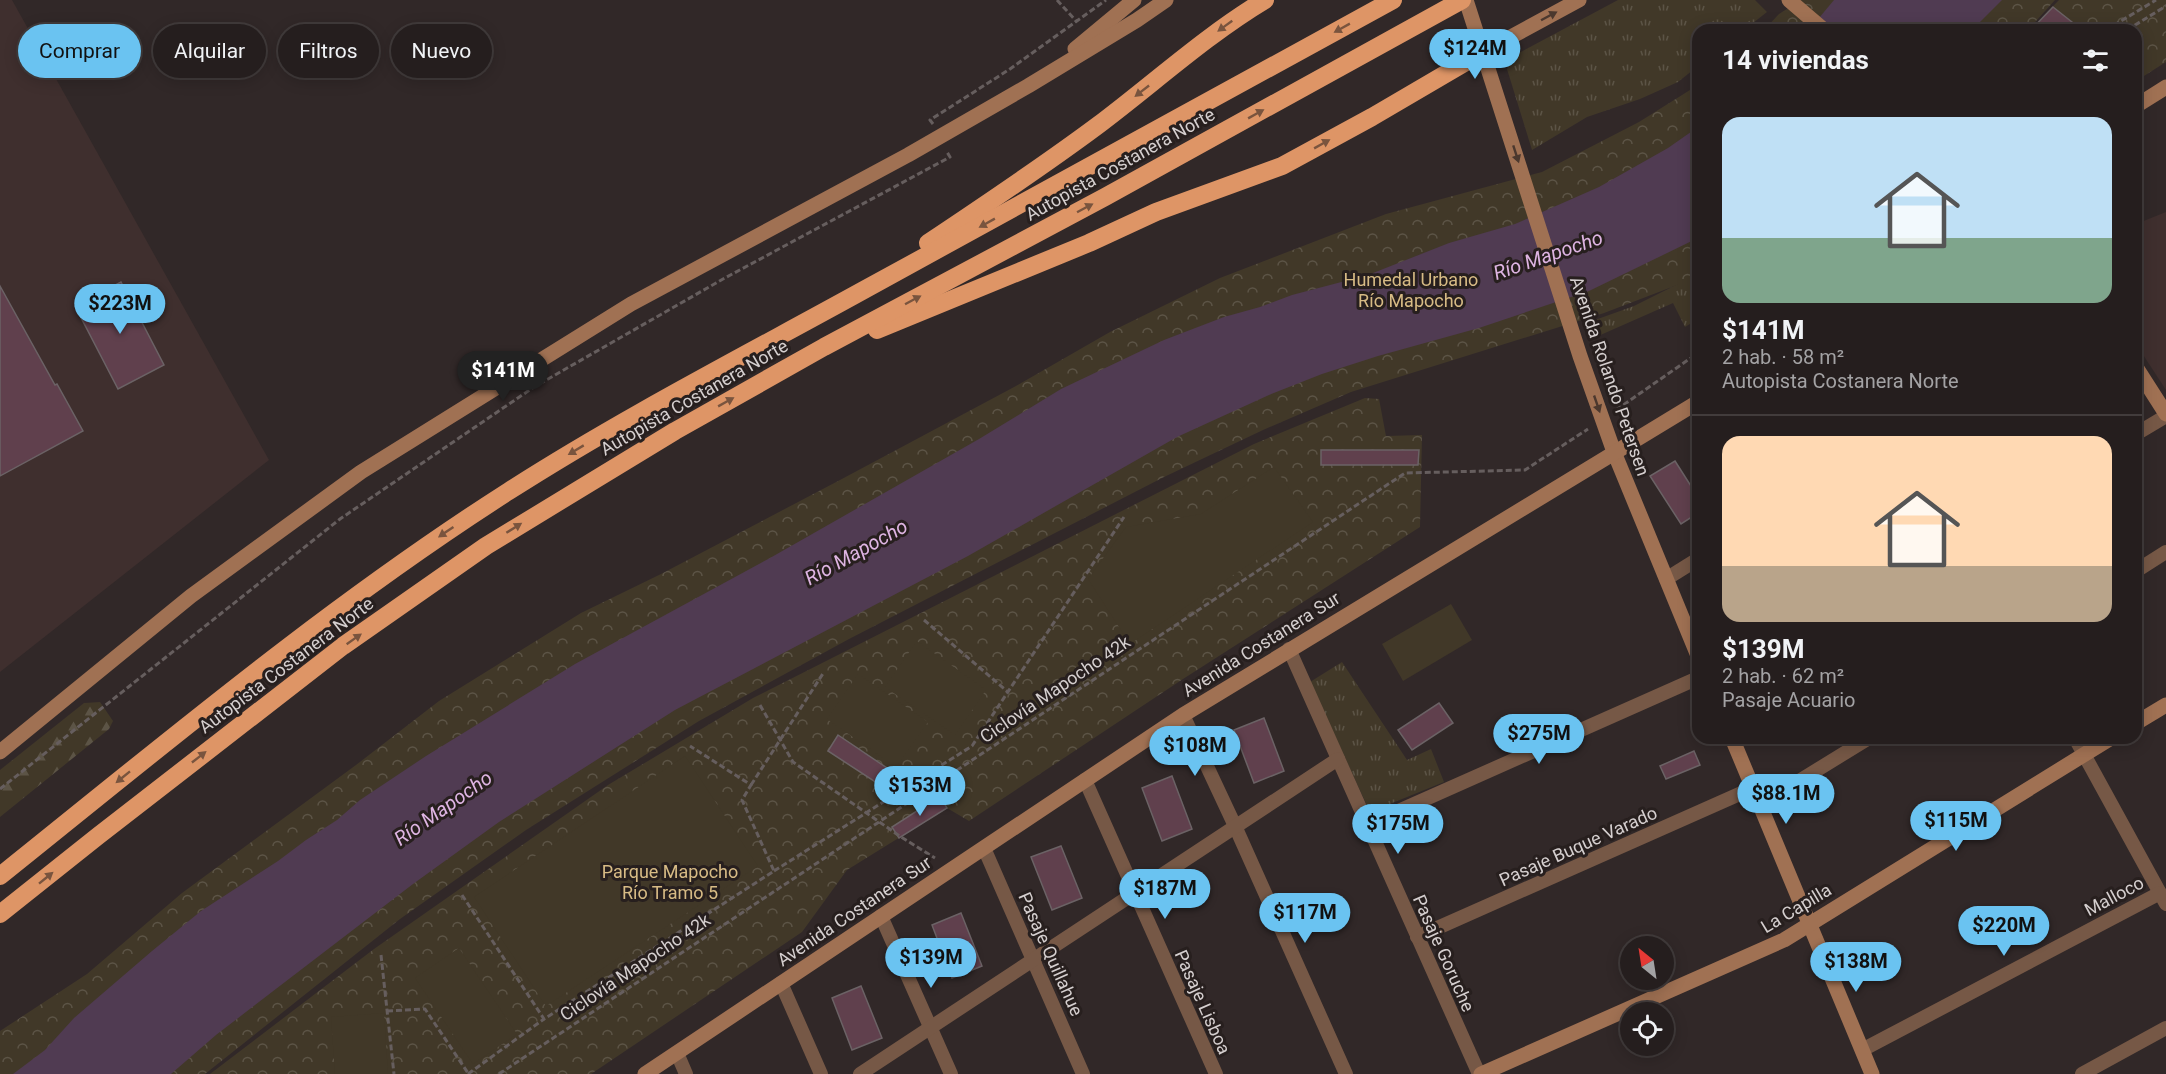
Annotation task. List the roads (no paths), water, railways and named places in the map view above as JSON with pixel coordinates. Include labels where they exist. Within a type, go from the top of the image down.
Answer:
[{"type":"highway","points":[[829,309],[1052,158],[1226,26],[1265,0]]},
{"type":"highway","name":"Autopista Costanera Norte","points":[[0,876],[229,692],[404,561],[513,489],[736,359],[1393,0]]},
{"type":"highway","name":"Autopista Costanera Norte","points":[[0,914],[116,821],[334,653],[486,546],[604,472],[824,347],[1105,197],[1464,0]]},
{"type":"highway","points":[[824,347],[883,328],[1082,246],[1156,212],[1282,166],[1483,52]]},
{"type":"street","points":[[1028,86],[1134,0]]},
{"type":"street","points":[[0,752],[191,596],[361,472],[631,304],[939,137],[1028,86],[1166,0]]},
{"type":"street","name":"Avenida Rolando Petersen","points":[[1464,0],[1602,419],[1692,642]]},
{"type":"street","points":[[1483,52],[1579,0]]},
{"type":"street","points":[[1789,0],[1817,24]]},
{"type":"street","points":[[2142,102],[2166,87]]},
{"type":"street","points":[[2142,377],[2166,415],[2142,430]]},
{"type":"street","name":"Avenida Costanera Sur","points":[[645,1074],[1183,715],[1692,406]]},
{"type":"street","points":[[2142,567],[2166,552]]},
{"type":"street","points":[[1666,579],[1692,563]]},
{"type":"street","name":"Pasaje Goruche","points":[[1289,649],[1480,1074]]},
{"type":"street","points":[[1367,825],[1692,681]]},
{"type":"street","points":[[2142,719],[2166,705]]},
{"type":"street","points":[[1183,715],[1346,1074]]},
{"type":"street","points":[[1735,744],[1862,1050],[1868,1073]]},
{"type":"street","points":[[1760,805],[1859,744]]},
{"type":"street","points":[[2079,744],[2163,898]]},
{"type":"street","name":"La Capilla","points":[[1480,1074],[1774,945],[2101,744]]},
{"type":"street","points":[[860,1074],[1338,759]]},
{"type":"street","name":"Pasaje Lisboa","points":[[1084,780],[1216,1074]]},
{"type":"street","name":"Pasaje Buque Varado","points":[[1417,937],[1753,788]]},
{"type":"street","name":"Pasaje Quillahue","points":[[984,848],[1083,1074]]},
{"type":"street","name":"Malloco","points":[[1862,1050],[2163,898]]},
{"type":"street","points":[[881,916],[951,1074]]},
{"type":"street","points":[[781,983],[821,1074]]},
{"type":"street","points":[[2082,1074],[2166,1028]]},
{"type":"street","points":[[676,1053],[686,1074]]},
{"type":"water","points":[[1834,0],[2002,0],[1978,24],[1814,24]]},
{"type":"water","name":"Humedal Urbano Río Mapocho","points":[[1692,131],[1692,241],[1589,291],[1479,328],[1322,374],[1269,395],[1177,437],[968,556],[675,710],[499,822],[413,884],[216,1035],[171,1074],[13,1074],[45,1050],[74,1018],[201,911],[278,861],[337,820],[360,800],[426,756],[575,664],[770,558],[979,439],[1061,389],[1164,340],[1224,317],[1292,295],[1368,275],[1449,243],[1515,224],[1599,187],[1668,148]]},
{"type":"water label","name":"Río Mapocho","points":[[1548,255]]},
{"type":"water label","name":"Río Mapocho","points":[[856,552]]},
{"type":"water label","name":"Río Mapocho","points":[[443,808]]},
{"type":"park label","name":"Parque Mapocho Río Tramo 5","points":[[670,881]]}]
